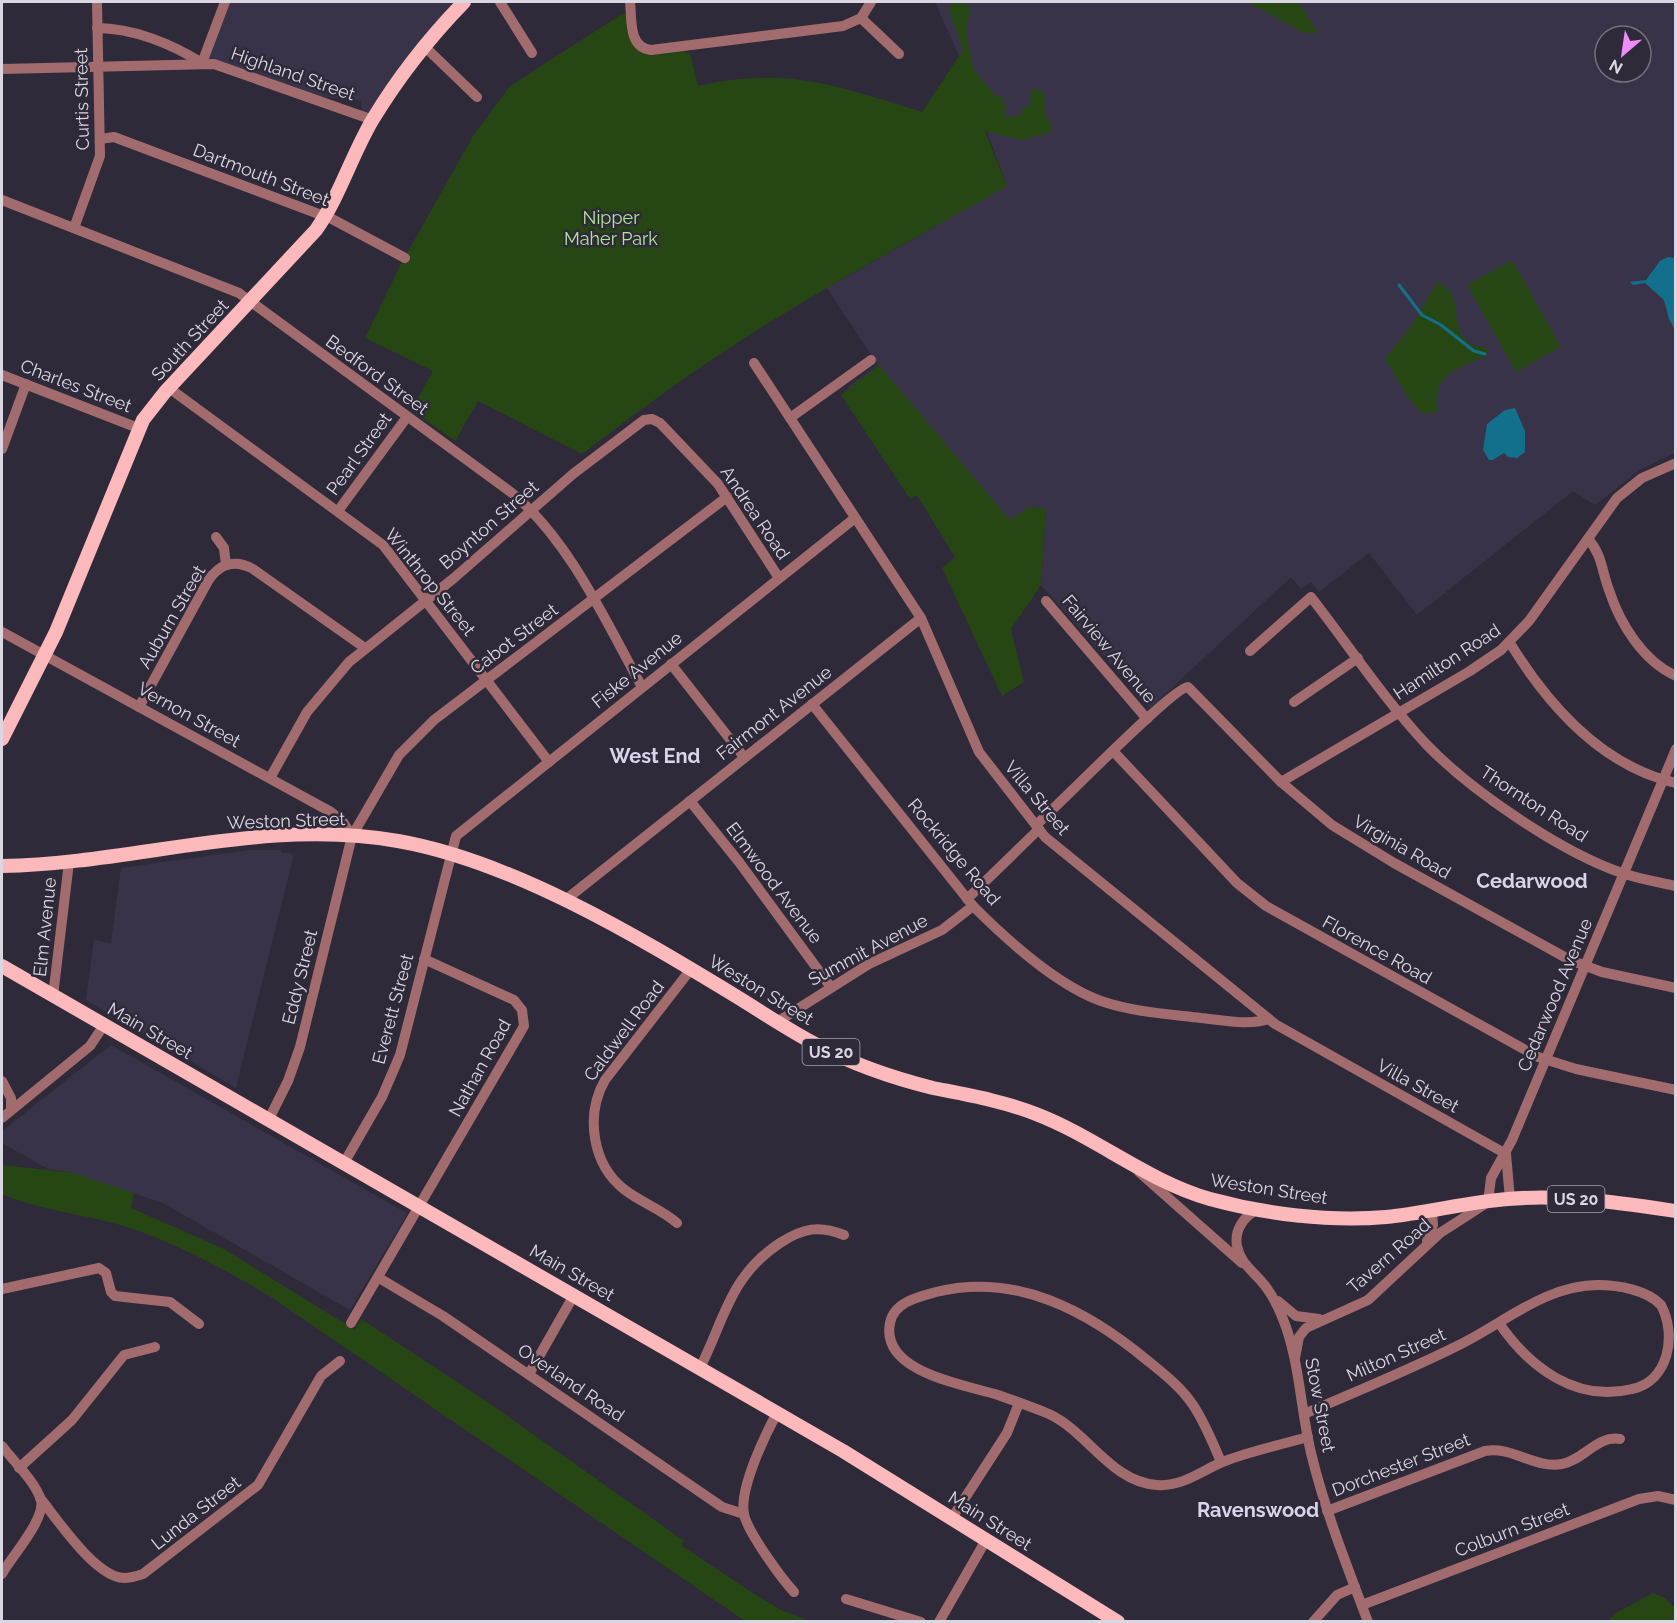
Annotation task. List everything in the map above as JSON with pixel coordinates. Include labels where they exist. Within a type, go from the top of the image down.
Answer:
[{"type":"main road","name":"South Street","points":[[2,739],[45,656],[138,428],[169,388],[302,247],[325,217],[373,120],[424,46],[464,2]]},
{"type":"main road","name":"Weston Street","points":[[2,866],[69,862],[246,838],[352,836],[400,841],[449,854],[564,901],[691,969],[828,1051],[867,1068],[914,1083],[1018,1107],[1065,1127],[1188,1192],[1258,1209],[1354,1218],[1432,1211],[1509,1198],[1589,1200],[1676,1211]]},
{"type":"main road","name":"Main Street","points":[[2,966],[777,1413],[952,1518],[1118,1622]]},
{"type":"street","name":"Curtis Street","points":[[74,228],[99,163],[97,2]]},
{"type":"street","points":[[202,63],[225,2]]},
{"type":"street","points":[[500,2],[532,53]]},
{"type":"street","points":[[630,2],[634,37],[641,48],[651,50],[843,26],[861,18],[871,2]]},
{"type":"street","points":[[861,18],[899,54]]},
{"type":"street","name":"Highland Street","points":[[97,28],[113,28],[137,34],[178,50],[202,63]]},
{"type":"street","points":[[424,46],[477,96]]},
{"type":"street","name":"Highland Street","points":[[2,69],[202,63],[219,66],[373,120]]},
{"type":"street","name":"Dartmouth Street","points":[[100,139],[114,137],[325,217],[405,258]]},
{"type":"street","name":"Bedford Street","points":[[2,200],[232,290],[532,510],[562,547],[642,687]]},
{"type":"street","points":[[790,418],[872,360]]},
{"type":"street","name":"Villa Street","points":[[754,363],[855,518],[890,567],[921,618],[974,743],[1038,827],[1059,849],[1269,1019],[1506,1154]]},
{"type":"street","name":"Charles Street","points":[[2,375],[138,428]]},
{"type":"street","points":[[2,448],[26,384]]},
{"type":"street","name":"Winthrop Street","points":[[169,388],[383,545],[549,762]]},
{"type":"street","name":"Pearl Street","points":[[338,511],[406,417]]},
{"type":"street","name":"Boynton Street","points":[[270,778],[318,698],[336,675],[365,648],[426,601],[624,434],[641,422],[652,419]]},
{"type":"street","name":"Andrea Road","points":[[652,419],[660,423],[710,475],[727,497],[779,578]]},
{"type":"street","name":"Hamilton Road","points":[[1281,782],[1475,668],[1510,643],[1529,621],[1608,508],[1622,493],[1649,474],[1676,463]]},
{"type":"street","name":"Cabot Street","points":[[352,836],[387,774],[407,745],[434,720],[727,497]]},
{"type":"street","name":"Fiske Avenue","points":[[449,854],[458,833],[855,518]]},
{"type":"street","points":[[216,537],[224,548],[226,565]]},
{"type":"street","points":[[1588,539],[1598,552],[1610,594],[1628,628],[1651,661],[1676,676]]},
{"type":"street","name":"Auburn Street","points":[[139,707],[208,580],[216,570],[226,565],[237,564],[249,567],[365,648]]},
{"type":"street","name":"Thornton Road","points":[[1250,651],[1311,597],[1400,712],[1437,754],[1495,802],[1566,845],[1624,874],[1676,886]]},
{"type":"street","name":"Fairview Avenue","points":[[1046,601],[1147,719]]},
{"type":"street","name":"Fairmont Avenue","points":[[564,901],[921,618]]},
{"type":"street","name":"Vernon Street","points":[[2,632],[334,814],[352,836]]},
{"type":"street","points":[[1510,643],[1536,683],[1572,724],[1602,748],[1641,771],[1676,783]]},
{"type":"street","points":[[1294,702],[1358,658]]},
{"type":"street","points":[[671,664],[744,757]]},
{"type":"street","name":"Summit Avenue","points":[[777,1022],[830,986],[882,957],[942,930],[1038,827],[1147,719],[1185,687]]},
{"type":"street","name":"Virginia Road","points":[[1185,687],[1194,690],[1281,782],[1314,811],[1349,836],[1530,939],[1584,966],[1676,988]]},
{"type":"street","name":"Rockridge Road","points":[[812,704],[970,902],[1052,973],[1093,998],[1119,1006],[1160,1013],[1246,1022],[1269,1019]]},
{"type":"street","name":"Cedarwood Avenue","points":[[1488,1202],[1491,1178],[1506,1154],[1676,749]]},
{"type":"street","name":"Florence Road","points":[[1114,752],[1237,883],[1266,906],[1545,1060],[1576,1070],[1676,1090]]},
{"type":"street","name":"Elmwood Avenue","points":[[690,801],[739,862],[830,986]]},
{"type":"street","name":"Eddy Street","points":[[268,1121],[286,1086],[300,1047],[352,836]]},
{"type":"street","name":"Everett Street","points":[[344,1164],[394,1072],[449,854]]},
{"type":"street","name":"Elm Avenue","points":[[52,996],[69,862]]},
{"type":"street","name":"Nathan Road","points":[[420,1206],[525,1023],[522,1010],[514,1000],[424,959]]},
{"type":"street","name":"Caldwell Road","points":[[677,1223],[618,1184],[598,1152],[593,1122],[597,1097],[605,1080],[691,969]]},
{"type":"street","points":[[7,1107],[90,1046],[104,1025]]},
{"type":"street","points":[[2,1081],[11,1098],[2,1118]]},
{"type":"street","name":"Cedarwood Avenue","points":[[1506,1154],[1509,1198]]},
{"type":"street","points":[[1117,1156],[1251,1270]]},
{"type":"street","name":"Tavern Road","points":[[1295,1358],[1300,1334],[1320,1319],[1353,1308],[1368,1300],[1447,1227],[1488,1202]]},
{"type":"street","points":[[351,1323],[420,1206]]},
{"type":"street","name":"Stow Street","points":[[1258,1209],[1242,1223],[1236,1239],[1240,1256],[1264,1285],[1280,1312],[1295,1358],[1308,1437],[1327,1511],[1368,1622]]},
{"type":"street","points":[[1420,1251],[1433,1228],[1432,1211]]},
{"type":"street","points":[[700,1368],[732,1293],[756,1262],[783,1241],[806,1230],[824,1228],[844,1235]]},
{"type":"street","points":[[2,1289],[99,1268],[106,1273],[111,1292],[115,1296],[170,1302],[199,1324]]},
{"type":"street","name":"Overland Road","points":[[379,1278],[436,1312],[529,1374],[722,1507],[744,1514]]},
{"type":"street","points":[[1264,1285],[1292,1314],[1320,1319]]},
{"type":"street","name":"Milton Street","points":[[1304,1414],[1448,1351],[1499,1323],[1552,1294],[1590,1285],[1606,1285],[1636,1291],[1656,1300],[1672,1322],[1675,1342],[1666,1367],[1649,1383],[1626,1391],[1597,1392],[1564,1382],[1543,1371],[1523,1353],[1499,1323]]},
{"type":"street","points":[[1221,1462],[1201,1417],[1181,1389],[1119,1338],[1056,1303],[1020,1290],[966,1287],[913,1299],[895,1312],[890,1325],[892,1341],[900,1353],[917,1369],[941,1381],[1019,1403],[1068,1425],[1112,1466],[1140,1482],[1160,1486],[1179,1483],[1221,1462],[1308,1437]]},
{"type":"street","points":[[529,1374],[574,1295]]},
{"type":"street","points":[[19,1468],[72,1420],[124,1355],[155,1347]]},
{"type":"street","name":"Lunda Street","points":[[2,1446],[40,1498],[88,1556],[106,1572],[124,1578],[143,1574],[258,1485],[323,1374],[340,1361]]},
{"type":"street","points":[[952,1518],[1007,1433],[1019,1403]]},
{"type":"street","points":[[777,1413],[748,1483],[744,1514],[748,1526],[794,1592]]},
{"type":"street","name":"Dorchester Street","points":[[1327,1511],[1485,1451],[1503,1450],[1539,1464],[1559,1464],[1574,1460],[1606,1439],[1620,1439]]},
{"type":"street","name":"Colburn Street","points":[[1362,1605],[1639,1499],[1658,1496],[1676,1500]]},
{"type":"street","points":[[2,1574],[36,1521],[42,1506],[40,1498]]},
{"type":"street","points":[[939,1622],[986,1540]]},
{"type":"street","points":[[1313,1622],[1337,1595],[1355,1587]]},
{"type":"street","points":[[846,1599],[921,1622]]},
{"type":"shaded area","points":[[225,2],[464,2],[373,120],[363,116],[361,101],[293,93],[202,63]]},
{"type":"shaded area","points":[[935,2],[1675,2],[1675,453],[1641,469],[1595,505],[1573,491],[1417,615],[1369,553],[1319,592],[1311,582],[1301,589],[1291,577],[1150,708],[1041,585],[1046,508],[1029,507],[956,557],[848,387],[878,365],[827,288],[1007,186],[960,58]]},
{"type":"shaded area","points":[[250,850],[281,850],[281,853],[291,853],[293,858],[236,1088],[86,1000],[94,940],[111,943],[121,868]]},
{"type":"shaded area","points":[[111,1045],[407,1214],[350,1310],[163,1203],[74,1173],[48,1169],[2,1143],[2,1131]]},
{"type":"green space","name":"Nipper Maher Park","points":[[952,2],[963,2],[971,7],[966,30],[972,65],[997,97],[1000,95],[1003,99],[1001,102],[1006,104],[1007,110],[1004,111],[1005,117],[1022,115],[1021,108],[1030,107],[1031,88],[1044,92],[1046,114],[1053,132],[1021,140],[985,131],[1007,186],[746,337],[683,379],[582,454],[478,401],[455,441],[411,410],[433,371],[365,338],[401,264],[473,136],[510,86],[622,14],[631,13],[636,44],[676,47],[690,54],[698,86],[759,78],[812,82],[864,94],[922,112],[963,50],[949,9]]},
{"type":"green space","points":[[1247,2],[1299,2],[1318,33],[1304,33]]},
{"type":"green space","points":[[1512,260],[1561,347],[1516,372],[1467,285]]},
{"type":"green space","points":[[1438,281],[1451,294],[1462,334],[1467,341],[1486,347],[1489,353],[1451,372],[1440,386],[1437,412],[1422,414],[1406,395],[1385,358],[1410,328]]},
{"type":"green space","points":[[879,365],[1010,520],[1029,507],[1046,508],[1041,585],[1011,629],[1024,682],[1002,696],[942,568],[955,557],[917,495],[910,499],[841,395]]},
{"type":"green space","points":[[2,1165],[74,1173],[134,1193],[131,1208],[224,1249],[355,1330],[361,1319],[489,1403],[684,1541],[682,1546],[783,1611],[810,1621],[745,1621],[271,1297],[202,1259],[149,1235],[114,1223],[33,1205],[2,1194]]},
{"type":"green space","points":[[1653,1593],[1665,1598],[1675,1608],[1675,1621],[1608,1621],[1616,1613]]},
{"type":"water","points":[[1668,257],[1675,258],[1675,330],[1669,319],[1664,300],[1645,283],[1633,285],[1630,282],[1646,280],[1660,261]]},
{"type":"water","points":[[1515,408],[1525,431],[1525,452],[1517,458],[1508,457],[1504,453],[1489,460],[1483,450],[1487,424],[1505,410]]},
{"type":"waterway","points":[[1399,285],[1422,315],[1441,325],[1474,351],[1485,354]]},
{"type":"district","name":"West End","points":[[655,756]]},
{"type":"district","name":"Cedarwood","points":[[1532,881]]},
{"type":"district","name":"Ravenswood","points":[[1258,1510]]}]
